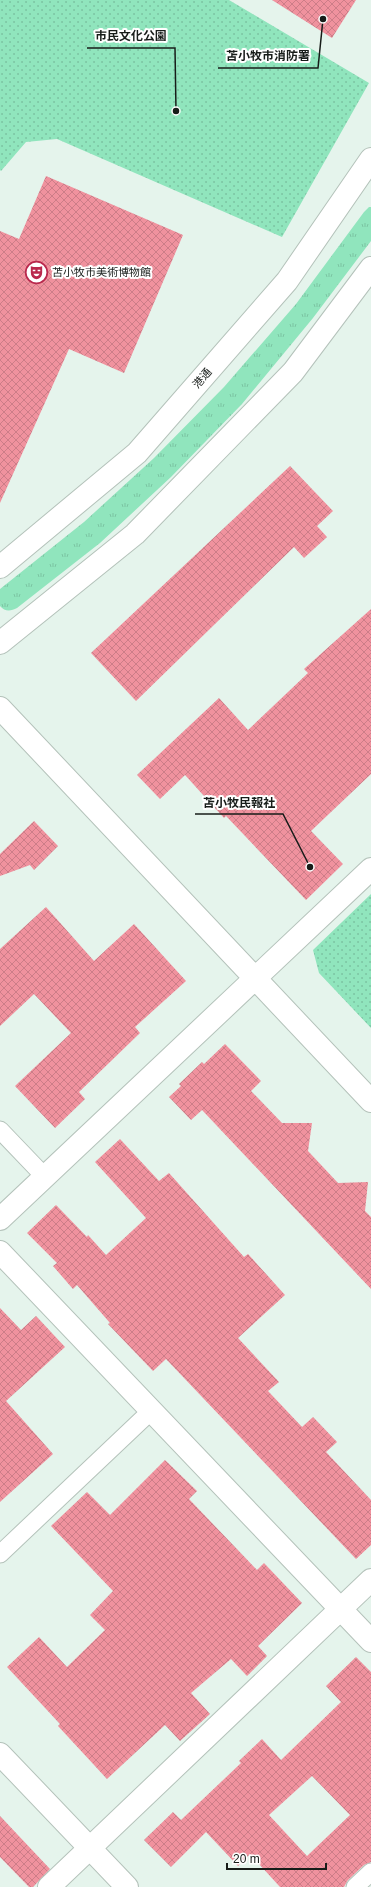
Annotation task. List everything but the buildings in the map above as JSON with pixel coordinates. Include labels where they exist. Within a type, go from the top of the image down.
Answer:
[{"type":"street","name":"港通","points":[[0,567],[137,453],[288,281],[370,160]]},
{"type":"street","points":[[0,643],[135,534],[293,372],[371,268]]},
{"type":"street","points":[[0,708],[371,1101]]},
{"type":"street","points":[[0,1220],[371,869]]},
{"type":"street","points":[[0,1252],[371,1641]]},
{"type":"street","points":[[49,1887],[371,1580]]},
{"type":"street","points":[[0,1754],[127,1887]]},
{"type":"lane","points":[[0,1130],[45,1177]]},
{"type":"lane","points":[[0,1554],[151,1411]]},
{"type":"lane","points":[[355,1887],[371,1872]]},
{"type":"green space","points":[[0,0],[229,0],[369,83],[282,237],[57,139],[26,142],[1,171]]},
{"type":"green space","points":[[369,207],[371,207],[371,241],[313,318],[242,404],[171,477],[100,543],[17,608],[8,610],[2,608],[0,606],[0,589],[84,522],[154,458],[224,387],[296,304]]},
{"type":"green space","points":[[371,894],[371,1028],[319,973],[313,950]]},
{"type":"place","name":"苫小牧市消防署","points":[[323,19]]},
{"type":"place","name":"市民文化公園","points":[[176,111]]},
{"type":"place","name":"苫小牧市美術博物館","points":[[37,272]]},
{"type":"place","name":"苫小牧民報社","points":[[310,867]]}]
